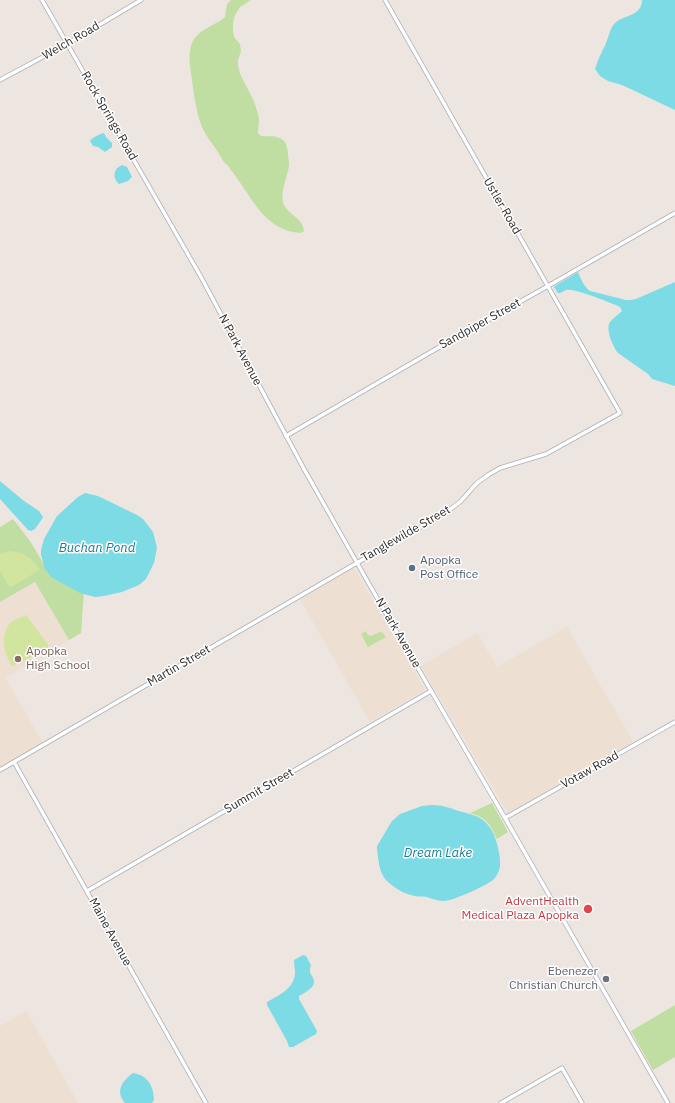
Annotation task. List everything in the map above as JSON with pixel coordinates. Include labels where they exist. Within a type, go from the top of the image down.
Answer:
[{"type":"street","name":"Rock Springs Road","points":[[42,0],[66,44],[176,232]]},
{"type":"street","name":"Welch Road","points":[[0,80],[66,44],[141,0]]},
{"type":"street","name":"Ustler Road","points":[[385,0],[620,413]]},
{"type":"street","name":"Sandpiper Street","points":[[286,436],[675,213]]},
{"type":"street","name":"N Park Avenue","points":[[176,232],[286,436],[357,563],[668,1103]]},
{"type":"street","name":"Tanglewilde Street","points":[[357,563],[445,514],[460,502],[477,483],[500,468],[546,454],[620,413]]},
{"type":"street","name":"Martin Street","points":[[0,770],[357,563]]},
{"type":"street","name":"Summit Street","points":[[87,891],[431,691]]},
{"type":"street","name":"Votaw Road","points":[[505,818],[675,722]]},
{"type":"street","name":"Maine Avenue","points":[[14,762],[206,1103]]},
{"type":"street","points":[[501,1103],[562,1068],[582,1103]]},
{"type":"shaded area","points":[[354,568],[425,690],[370,722],[300,599]]},
{"type":"shaded area","name":"Apopka High School","points":[[35,582],[69,640],[5,678],[43,743],[0,768],[0,602]]},
{"type":"shaded area","points":[[567,627],[633,742],[508,813],[421,666],[477,633],[497,667]]},
{"type":"shaded area","points":[[26,1011],[78,1103],[0,1103],[0,1026]]},
{"type":"green space","points":[[231,0],[251,0],[240,7],[235,15],[233,23],[234,37],[240,44],[241,51],[238,66],[241,76],[254,101],[258,114],[258,133],[261,136],[281,139],[287,146],[289,165],[283,190],[283,201],[286,208],[301,223],[304,231],[301,233],[288,231],[277,226],[259,210],[217,151],[203,129],[199,119],[195,103],[190,67],[189,56],[191,46],[193,40],[201,32],[225,17],[227,4]]},
{"type":"green space","points":[[13,519],[30,541],[48,571],[85,577],[81,633],[69,640],[35,582],[0,602],[0,527]]},
{"type":"green space","points":[[9,551],[27,556],[40,570],[11,587],[9,586],[0,571],[0,554]]},
{"type":"green space","points":[[26,615],[49,646],[49,649],[12,666],[6,655],[4,643],[5,632],[11,622]]},
{"type":"green space","points":[[366,631],[368,635],[371,636],[380,632],[386,637],[368,647],[361,634]]},
{"type":"green space","points":[[492,803],[508,832],[497,839],[492,829],[484,819],[470,813]]},
{"type":"green space","points":[[675,1005],[675,1057],[653,1070],[631,1031]]},
{"type":"water","points":[[642,0],[675,0],[675,110],[622,85],[608,81],[600,76],[595,69],[613,25],[619,20],[636,12],[641,5]]},
{"type":"water","points":[[104,133],[112,143],[112,147],[105,152],[98,147],[93,146],[90,141]]},
{"type":"water","points":[[122,165],[127,167],[132,177],[128,181],[119,184],[115,179],[114,174],[115,171]]},
{"type":"water","points":[[578,272],[584,285],[590,291],[626,300],[636,299],[675,282],[675,386],[652,379],[648,374],[618,353],[610,338],[608,329],[610,322],[622,311],[620,307],[577,291],[566,290],[558,293],[554,287]]},
{"type":"water","points":[[0,481],[24,501],[39,511],[43,517],[35,529],[31,531],[28,530],[0,499]]},
{"type":"water","name":"Buchan Pond","points":[[85,493],[98,496],[137,515],[143,519],[153,532],[157,548],[154,563],[146,579],[139,585],[122,592],[95,597],[80,593],[51,577],[45,569],[41,555],[44,539],[57,516],[78,497]]},
{"type":"water","name":"Dream Lake","points":[[432,805],[474,815],[486,822],[497,842],[500,857],[499,870],[494,879],[470,892],[444,901],[411,895],[396,888],[384,877],[380,869],[378,856],[377,846],[392,821],[400,814],[422,806]]},
{"type":"water","points":[[303,955],[306,956],[311,965],[310,973],[314,984],[309,990],[299,996],[299,999],[317,1031],[316,1034],[293,1047],[289,1047],[267,1005],[267,1002],[281,994],[289,987],[294,979],[294,960]]},
{"type":"water","points":[[133,1073],[142,1076],[149,1082],[154,1095],[154,1100],[152,1103],[125,1103],[122,1099],[120,1094],[121,1086]]},
{"type":"place","name":"Apopka Post Office","points":[[412,568]]},
{"type":"place","name":"Apopka High School","points":[[18,659]]},
{"type":"place","name":"AdventHealth Medical Plaza Apopka","points":[[588,909]]},
{"type":"place","name":"Ebenezer Christian Church","points":[[606,979]]}]
